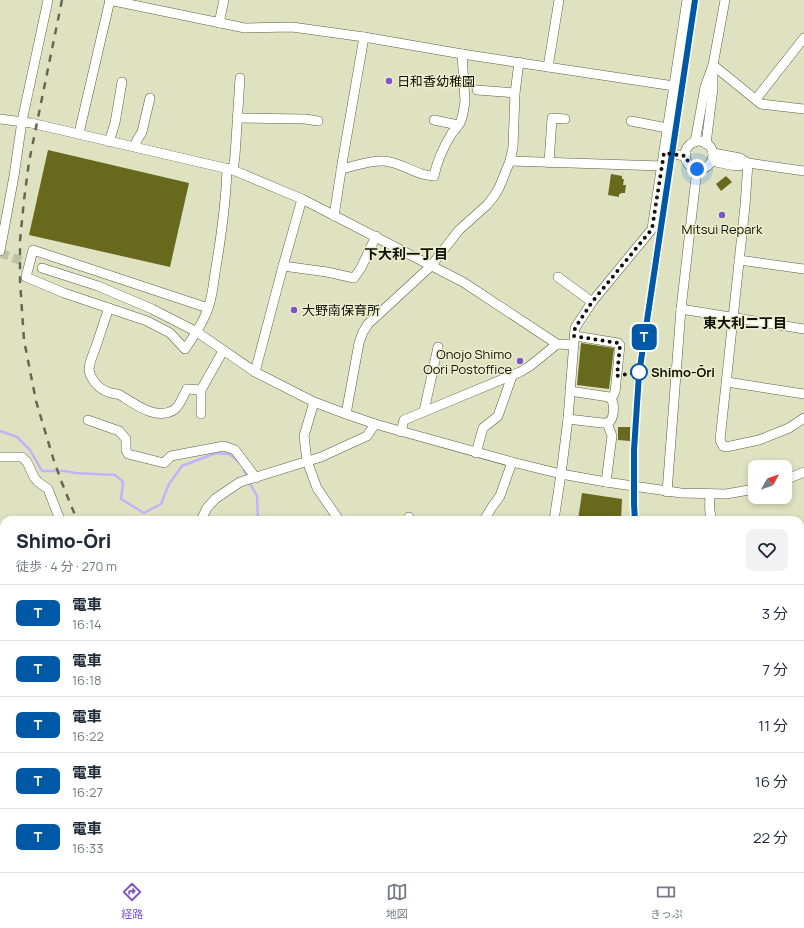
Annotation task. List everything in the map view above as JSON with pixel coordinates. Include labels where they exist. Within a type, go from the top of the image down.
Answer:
[{"type":"street","points":[[0,251],[1,235],[14,176],[22,121],[48,0]]},
{"type":"street","points":[[79,133],[110,0],[244,28],[292,27],[674,86]]},
{"type":"street","points":[[219,23],[224,0]]},
{"type":"street","points":[[548,67],[559,0]]},
{"type":"street","points":[[555,516],[568,419],[575,328],[592,302],[652,229],[687,0]]},
{"type":"street","points":[[695,142],[705,87],[713,65],[725,0]]},
{"type":"street","points":[[334,216],[364,37]]},
{"type":"street","points":[[756,99],[804,38]]},
{"type":"street","points":[[341,169],[371,161],[384,161],[395,163],[424,175],[434,176],[441,153],[460,122],[465,101],[462,54]]},
{"type":"street","points":[[346,414],[359,343],[368,324],[431,266],[459,230],[487,205],[499,188],[514,147],[514,93],[519,62]]},
{"type":"street","points":[[713,65],[761,104],[804,109]]},
{"type":"street","points":[[706,144],[713,88],[713,65]]},
{"type":"street","points":[[208,308],[33,250],[26,277],[64,294],[147,321],[170,333],[185,349],[197,332],[208,308],[223,222],[226,187],[237,118],[240,78]]},
{"type":"street","points":[[109,142],[122,82]]},
{"type":"street","points":[[477,90],[514,93]]},
{"type":"street","points":[[135,147],[142,132],[150,98]]},
{"type":"street","points":[[237,118],[305,119],[318,121]]},
{"type":"street","points":[[549,163],[552,118],[565,119]]},
{"type":"street","points":[[0,119],[22,121],[79,133],[109,142],[230,169],[302,199],[463,282],[557,344]]},
{"type":"street","points":[[434,120],[458,125]]},
{"type":"street","points":[[631,121],[667,128]]},
{"type":"street","points":[[695,142],[706,144],[711,149],[712,157],[706,168],[697,169],[689,164],[686,154],[688,147],[695,142]]},
{"type":"street","points":[[664,150],[686,154]]},
{"type":"street","points":[[712,157],[738,166],[748,163],[804,172]]},
{"type":"street","points":[[510,161],[662,166]]},
{"type":"street","points":[[748,163],[720,440],[724,446],[730,447],[757,441],[788,428],[804,418]]},
{"type":"street","points":[[667,492],[681,309],[697,169]]},
{"type":"street","points":[[256,372],[302,199]]},
{"type":"street","points":[[283,266],[327,272],[354,278],[376,236]]},
{"type":"street","points":[[739,260],[804,269]]},
{"type":"street","points":[[42,268],[98,286],[152,309],[197,332],[256,372],[314,402],[375,424],[476,453],[561,474],[606,482],[681,493],[726,494],[748,490]]},
{"type":"street","points":[[558,277],[592,302]]},
{"type":"street","points":[[109,308],[89,370],[92,379],[98,386],[107,392],[117,394],[150,412],[161,413],[175,410],[187,389],[201,390]]},
{"type":"street","points":[[681,309],[804,329]]},
{"type":"street","points":[[401,432],[404,420],[512,376],[530,366],[557,344],[574,340],[618,343],[620,345],[615,392],[611,399]]},
{"type":"street","points":[[424,411],[438,347]]},
{"type":"street","points":[[201,414],[201,390],[223,351]]},
{"type":"street","points":[[476,453],[484,428],[498,416],[512,376]]},
{"type":"street","points":[[727,382],[804,394]]},
{"type":"street","points":[[568,419],[607,423],[612,418],[613,404],[611,399],[605,396],[570,391]]},
{"type":"street","points":[[314,402],[304,436],[308,461],[317,488],[336,516]]},
{"type":"street","points":[[88,420],[119,431],[126,439],[126,450],[128,454],[164,463],[171,456],[224,446],[235,450],[256,478]]},
{"type":"street","points":[[606,482],[612,436],[607,423]]},
{"type":"street","points":[[203,516],[207,508],[215,499],[240,482],[321,457],[366,436],[375,424]]},
{"type":"street","points":[[0,457],[22,457],[27,462],[34,477],[48,489],[58,516]]},
{"type":"street","points":[[486,516],[500,496],[512,462]]},
{"type":"street","points":[[792,477],[804,472]]},
{"type":"street","points":[[710,494],[710,516]]},
{"type":"building","points":[[48,150],[189,183],[170,267],[29,235]]},
{"type":"building","points":[[611,174],[622,176],[622,179],[624,179],[623,185],[626,185],[625,193],[619,194],[619,197],[608,195]]},
{"type":"building","points":[[726,176],[732,182],[721,191],[716,184]]},
{"type":"building","points":[[581,343],[614,348],[609,389],[577,385]]},
{"type":"building","points":[[618,427],[630,427],[630,441],[618,440]]},
{"type":"building","points":[[582,493],[622,499],[621,516],[579,516]]},
{"type":"waterway","points":[[0,431],[17,437],[30,450],[42,471],[65,471],[115,475],[123,482],[121,499],[144,513],[161,504],[169,484],[182,466],[216,453],[229,454],[240,463]]},
{"type":"waterway","points":[[243,467],[247,477]]},
{"type":"waterway","points":[[249,482],[257,496],[258,516]]},
{"type":"tunnel","points":[[0,253],[42,268]]},
{"type":"railway","points":[[62,0],[29,162],[20,241],[20,281],[24,340],[36,401],[54,461],[75,516]]},
{"type":"railway","points":[[635,516],[635,450],[639,374],[695,0]]},
{"type":"train","name":"T","points":[[635,516],[634,450],[639,374],[695,0]]},
{"type":"place","name":"日和香幼稚園","points":[[389,81]]},
{"type":"place","name":"Mitsui Repark","points":[[722,215]]},
{"type":"place","name":"大野南保育所","points":[[294,310]]},
{"type":"place","name":"Onojo Shimo Oori Postoffice","points":[[520,361]]},
{"type":"place","name":"Shimo-Ōri","points":[[639,372]]},
{"type":"district","name":"下大利一丁目","points":[[406,253]]},
{"type":"district","name":"東大利二丁目","points":[[745,322]]},
{"type":"route","points":[[639,372],[617,376],[620,345],[618,343],[574,336],[575,328],[592,302],[652,229],[664,153],[686,156],[689,164],[697,169]]}]
